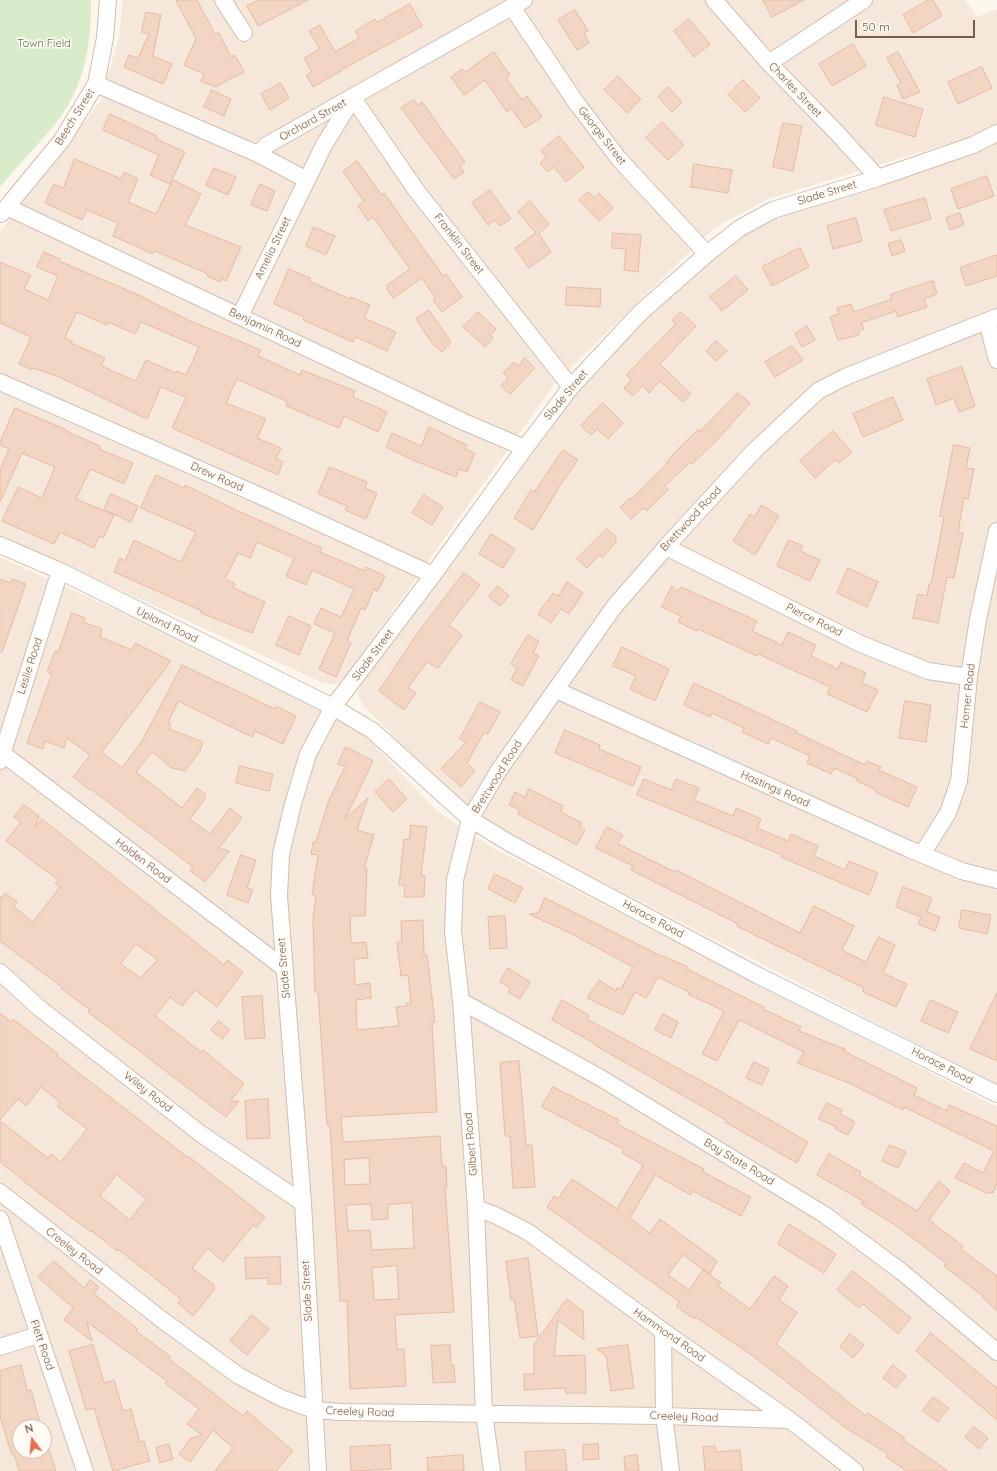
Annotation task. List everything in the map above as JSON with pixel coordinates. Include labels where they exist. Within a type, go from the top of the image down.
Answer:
[{"type":"street","name":"Beech Street","points":[[3,212],[62,140],[96,84],[105,38],[108,0]]},
{"type":"street","points":[[223,0],[244,33]]},
{"type":"street","name":"Charles Street","points":[[714,0],[769,63],[839,135],[878,178]]},
{"type":"street","points":[[769,63],[864,0]]},
{"type":"street","name":"Orchard Street","points":[[258,154],[267,145],[353,98],[518,3]]},
{"type":"street","name":"George Street","points":[[518,3],[575,100],[619,159],[707,254]]},
{"type":"street","points":[[96,84],[258,154],[307,180]]},
{"type":"street","name":"Amelia Street","points":[[240,316],[324,145],[353,98]]},
{"type":"street","name":"Franklin Street","points":[[353,98],[416,190],[571,387]]},
{"type":"street","name":"Slade Street","points":[[318,1471],[303,1202],[278,896],[281,854],[292,804],[308,754],[333,707],[433,575],[524,448],[571,387],[641,312],[707,254],[740,228],[773,210],[878,178],[973,145],[997,133]]},
{"type":"street","name":"Benjamin Road","points":[[3,212],[240,316],[524,448]]},
{"type":"street","points":[[992,319],[997,360]]},
{"type":"street","name":"Brettwood Road","points":[[470,819],[499,770],[614,607],[666,547],[753,452],[818,391],[845,377],[992,319]]},
{"type":"street","name":"Drew Road","points":[[0,382],[266,498],[433,575]]},
{"type":"street","name":"Homer Road","points":[[922,854],[948,813],[959,781],[978,619],[997,531]]},
{"type":"street","name":"Upland Road","points":[[0,545],[60,571],[333,707]]},
{"type":"street","name":"Pierce Road","points":[[666,547],[861,644],[928,671],[970,677]]},
{"type":"street","name":"Leslie Road","points":[[1,757],[60,571]]},
{"type":"street","name":"Hastings Road","points":[[556,690],[922,854],[962,871],[997,880]]},
{"type":"street","name":"Horace Road","points":[[333,707],[373,731],[470,819],[511,844],[759,976],[997,1094]]},
{"type":"street","name":"Holden Road","points":[[1,757],[284,968]]},
{"type":"street","name":"Gilbert Road","points":[[470,819],[455,880],[453,931],[461,1001],[476,1208],[484,1413],[492,1471]]},
{"type":"street","name":"Wiley Road","points":[[0,972],[38,1007],[200,1134],[303,1202]]},
{"type":"street","name":"Bay State Road","points":[[461,1001],[599,1077],[825,1215],[902,1272],[997,1352]]},
{"type":"street","name":"Creeley Road","points":[[0,1192],[162,1319],[240,1376],[281,1398],[314,1410],[341,1412],[664,1416],[790,1420]]},
{"type":"street","name":"Hammond Road","points":[[476,1208],[495,1215],[528,1232],[663,1331],[790,1420],[855,1471]]},
{"type":"street","name":"Flett Road","points":[[0,1219],[84,1471]]},
{"type":"street","points":[[663,1331],[664,1416],[671,1471]]},
{"type":"street","points":[[0,1347],[38,1335]]},
{"type":"shaded area","points":[[123,0],[965,0],[977,17],[997,9],[997,124],[973,136],[768,199],[714,228],[556,382],[345,678],[336,685],[321,682],[0,535],[0,232],[100,101],[119,37]]},
{"type":"shaded area","points":[[997,137],[997,1085],[494,826],[455,798],[434,778],[364,706],[358,696],[360,687],[531,450],[597,365],[654,307],[753,224]]},
{"type":"shaded area","points":[[0,557],[299,693],[358,728],[437,811],[491,847],[997,1107],[997,1471],[0,1471]]},
{"type":"green space","name":"Town Field","points":[[0,0],[91,0],[91,14],[89,42],[83,69],[74,95],[52,128],[0,187]]},
{"type":"building","points":[[176,0],[197,0],[215,34],[219,33],[231,57],[235,55],[244,72],[215,87],[201,81],[204,74],[184,65],[196,39]]},
{"type":"building","points":[[260,0],[308,0],[258,26],[247,6]]},
{"type":"building","points":[[763,0],[804,0],[772,17]]},
{"type":"building","points":[[928,0],[933,0],[942,16],[913,33],[903,15]]},
{"type":"building","points":[[410,4],[422,26],[313,87],[306,75],[312,72],[304,58],[320,49],[309,31],[320,25],[335,52],[359,38],[355,31],[375,19],[377,22]]},
{"type":"building","points":[[575,10],[588,31],[584,33],[589,43],[577,50],[558,20]]},
{"type":"building","points":[[146,12],[161,15],[153,56],[172,64],[163,84],[124,67],[129,55],[138,58],[149,34],[142,32]]},
{"type":"building","points":[[689,19],[710,44],[694,57],[674,31]]},
{"type":"building","points":[[853,44],[866,66],[832,86],[819,64]]},
{"type":"building","points":[[494,52],[510,75],[506,78],[522,100],[527,96],[542,117],[525,128],[511,108],[507,112],[485,80],[464,95],[451,77],[462,69],[465,72]]},
{"type":"building","points":[[898,52],[920,92],[903,99],[897,85],[901,83],[887,58]]},
{"type":"building","points":[[982,67],[992,88],[958,104],[948,82]]},
{"type":"building","points":[[618,76],[641,99],[627,113],[604,90]]},
{"type":"building","points":[[743,80],[760,98],[745,112],[728,95]]},
{"type":"building","points":[[281,83],[289,98],[270,110],[261,94]]},
{"type":"building","points":[[668,87],[682,102],[672,112],[658,97]]},
{"type":"building","points":[[212,90],[231,99],[224,116],[204,107]]},
{"type":"building","points":[[884,97],[923,109],[915,137],[876,125]]},
{"type":"building","points":[[414,100],[418,105],[422,102],[465,162],[460,166],[464,172],[454,179],[401,108]]},
{"type":"building","points":[[110,114],[157,136],[156,139],[185,152],[170,184],[150,175],[159,155],[103,130]]},
{"type":"building","points":[[662,122],[684,145],[668,160],[646,138]]},
{"type":"building","points":[[783,123],[802,126],[793,171],[773,167]]},
{"type":"building","points":[[559,136],[584,167],[566,182],[554,167],[548,172],[540,163],[546,157],[541,151]]},
{"type":"building","points":[[75,159],[121,179],[124,172],[138,179],[128,202],[156,214],[173,180],[201,194],[185,225],[241,247],[226,281],[222,279],[220,282],[207,276],[208,274],[155,251],[153,254],[113,236],[118,223],[87,210],[82,220],[45,203],[54,184],[63,188]]},
{"type":"building","points":[[357,161],[382,195],[384,193],[443,276],[446,274],[462,297],[442,312],[433,300],[435,298],[422,278],[393,298],[387,290],[387,285],[410,269],[373,217],[368,221],[358,206],[364,201],[343,172]]},
{"type":"building","points":[[694,164],[732,170],[728,193],[691,187]]},
{"type":"building","points":[[214,168],[236,177],[228,195],[206,185]]},
{"type":"building","points":[[987,176],[994,196],[958,209],[951,189]]},
{"type":"building","points":[[260,184],[275,191],[267,211],[251,205]]},
{"type":"building","points":[[490,190],[511,219],[500,226],[495,220],[488,225],[472,203]]},
{"type":"building","points":[[589,192],[594,198],[599,193],[613,208],[599,221],[579,200]]},
{"type":"building","points":[[925,198],[931,219],[891,231],[884,210]]},
{"type":"building","points":[[530,201],[549,224],[539,234],[551,252],[529,268],[515,248],[536,233],[518,212]]},
{"type":"building","points":[[960,213],[964,225],[950,230],[946,218]]},
{"type":"building","points":[[856,218],[862,241],[833,249],[827,226]]},
{"type":"building","points":[[314,227],[335,236],[326,255],[306,246]]},
{"type":"building","points":[[613,233],[641,235],[638,272],[624,270],[626,249],[612,248]]},
{"type":"building","points":[[901,240],[905,251],[892,256],[888,244]]},
{"type":"building","points":[[800,248],[809,267],[772,286],[762,267]]},
{"type":"building","points":[[44,252],[60,259],[59,261],[150,300],[149,301],[195,323],[261,350],[258,356],[300,375],[302,370],[355,391],[353,397],[387,412],[378,432],[344,416],[339,428],[286,406],[288,402],[237,379],[226,403],[266,419],[257,438],[281,448],[276,459],[283,462],[278,475],[172,428],[186,397],[161,387],[147,419],[57,376],[33,368],[32,370],[19,364],[31,337],[0,323],[0,262],[31,275],[24,289],[48,300],[58,276],[37,267]],"holes":[[[77,312],[107,325],[108,322],[135,334],[141,322],[199,347],[186,375],[177,371],[176,373],[146,360],[136,381],[101,366],[105,358],[71,343],[72,341],[65,338]]]},
{"type":"building","points":[[997,255],[997,276],[966,286],[960,268]]},
{"type":"building","points":[[289,269],[310,278],[309,281],[350,299],[351,297],[370,305],[364,318],[396,332],[387,351],[356,337],[353,342],[303,320],[304,317],[274,304]]},
{"type":"building","points":[[736,276],[748,290],[722,311],[710,297]]},
{"type":"building","points":[[933,281],[937,294],[924,299],[927,307],[898,317],[896,311],[861,323],[864,329],[858,331],[859,335],[838,340],[830,317],[839,314],[837,308],[851,304],[854,312],[892,299],[890,295]]},
{"type":"building","points":[[567,287],[601,289],[600,307],[566,305]]},
{"type":"building","points":[[429,310],[451,342],[442,352],[432,343],[416,319]]},
{"type":"building","points":[[478,312],[496,329],[490,335],[493,338],[485,347],[463,327]]},
{"type":"building","points":[[681,312],[696,326],[660,364],[691,394],[683,402],[660,381],[649,393],[643,386],[633,396],[624,388],[631,380],[626,375],[676,324],[672,321]]},
{"type":"building","points":[[807,326],[815,340],[802,347],[795,334]]},
{"type":"building","points":[[716,341],[727,351],[716,361],[706,351]]},
{"type":"building","points":[[792,346],[803,360],[775,377],[765,362]]},
{"type":"building","points":[[525,358],[535,368],[510,394],[501,386],[508,378],[503,373],[514,362],[518,366]]},
{"type":"building","points":[[962,367],[975,406],[959,412],[954,398],[936,405],[927,379]]},
{"type":"building","points":[[738,393],[750,403],[717,440],[692,464],[690,462],[665,486],[668,490],[647,511],[643,508],[631,519],[620,507],[630,498],[631,499],[667,464],[666,463],[678,449],[699,429],[700,431]]},
{"type":"building","points":[[893,397],[903,420],[863,437],[853,414]]},
{"type":"building","points":[[603,403],[623,423],[608,439],[597,429],[591,435],[581,426]]},
{"type":"building","points":[[15,408],[67,430],[66,431],[100,446],[99,449],[133,463],[124,484],[90,469],[76,499],[114,515],[103,538],[99,536],[94,548],[60,532],[54,544],[2,521],[18,487],[42,498],[55,467],[22,453],[0,502],[0,470],[9,449],[0,445],[0,443]]},
{"type":"building","points":[[429,427],[467,445],[465,449],[475,453],[467,472],[459,469],[456,477],[415,461],[386,447],[392,433],[421,446]]},
{"type":"building","points":[[833,431],[852,452],[839,463],[835,460],[815,478],[800,461]]},
{"type":"building","points":[[954,445],[970,448],[966,468],[974,469],[968,499],[964,498],[958,532],[963,533],[954,578],[947,577],[938,623],[913,618],[918,594],[927,596],[929,584],[931,584],[944,517],[940,516]]},
{"type":"building","points":[[563,450],[578,460],[561,484],[533,530],[514,518],[531,490],[534,492]]},
{"type":"building","points":[[330,467],[367,482],[365,488],[377,493],[366,519],[345,510],[347,506],[318,494]]},
{"type":"building","points":[[156,475],[184,488],[185,485],[238,511],[322,548],[320,552],[365,571],[366,567],[385,576],[378,591],[374,589],[365,610],[361,608],[347,641],[351,643],[336,677],[319,669],[335,633],[314,624],[321,608],[341,617],[354,589],[312,570],[306,585],[286,576],[294,558],[257,542],[250,558],[238,553],[225,579],[235,584],[233,588],[265,602],[252,633],[201,613],[202,611],[114,572],[120,558],[125,561],[134,540],[181,562],[196,532],[141,508]]},
{"type":"building","points":[[111,494],[138,506],[131,522],[104,510]]},
{"type":"building","points":[[424,495],[443,507],[432,525],[412,513]]},
{"type":"building","points":[[762,505],[779,516],[755,555],[733,541],[750,514],[754,517]]},
{"type":"building","points":[[607,529],[616,537],[616,542],[602,558],[599,555],[587,568],[577,559]]},
{"type":"building","points":[[491,534],[515,549],[503,568],[479,554]]},
{"type":"building","points":[[789,540],[803,546],[800,551],[820,560],[810,581],[777,566]]},
{"type":"building","points":[[848,568],[878,582],[867,607],[837,593]]},
{"type":"building","points":[[464,573],[480,585],[449,625],[462,635],[438,668],[427,662],[408,688],[416,693],[404,710],[379,691],[417,634]]},
{"type":"building","points":[[0,579],[11,583],[12,579],[26,584],[2,652],[0,652]]},
{"type":"building","points":[[567,582],[583,593],[569,614],[561,609],[551,623],[538,614],[553,593],[558,596]]},
{"type":"building","points":[[498,586],[509,596],[500,606],[489,597]]},
{"type":"building","points":[[672,586],[677,591],[681,587],[757,621],[752,631],[782,645],[788,632],[816,645],[811,656],[838,669],[841,662],[866,673],[862,683],[878,690],[867,712],[827,694],[830,687],[758,654],[757,656],[698,629],[697,631],[678,622],[681,616],[662,607]]},
{"type":"building","points":[[72,613],[85,618],[83,622],[102,629],[100,637],[132,650],[135,643],[171,661],[102,752],[122,768],[142,741],[182,665],[275,709],[276,706],[296,716],[283,744],[255,731],[252,737],[178,701],[168,723],[171,724],[169,729],[203,742],[200,751],[185,771],[172,768],[152,752],[136,772],[182,808],[197,788],[205,794],[205,799],[190,819],[210,834],[230,808],[242,818],[219,848],[229,851],[205,882],[190,871],[193,867],[73,777],[90,755],[67,738],[64,748],[45,741],[43,749],[27,743],[52,674],[47,672],[55,651],[58,652]]},
{"type":"building","points":[[289,616],[311,626],[299,655],[276,645]]},
{"type":"building","points":[[528,635],[539,641],[533,653],[539,656],[523,686],[511,680],[517,668],[511,664]]},
{"type":"building","points":[[622,647],[669,669],[655,701],[630,689],[636,676],[613,666]]},
{"type":"building","points":[[694,683],[797,731],[797,733],[865,765],[867,761],[881,767],[879,770],[917,787],[908,807],[875,792],[876,790],[857,781],[858,779],[834,768],[831,774],[807,763],[810,756],[771,738],[768,744],[742,732],[744,728],[712,713],[710,717],[684,705]]},
{"type":"building","points":[[905,701],[931,705],[926,742],[899,738]]},
{"type":"building","points":[[480,702],[500,712],[488,734],[484,732],[467,763],[475,771],[461,787],[441,769],[466,742],[460,739]]},
{"type":"building","points":[[565,730],[600,745],[599,749],[641,767],[633,786],[555,753]]},
{"type":"building","points":[[346,747],[373,761],[345,819],[368,798],[357,830],[374,835],[364,868],[367,868],[365,916],[350,916],[351,943],[366,942],[368,958],[354,959],[355,985],[370,983],[371,998],[356,1000],[357,1030],[399,1026],[396,1007],[407,1006],[406,1003],[411,1003],[408,975],[401,976],[397,942],[402,941],[401,921],[423,920],[424,955],[427,955],[435,1022],[432,1022],[437,1112],[341,1117],[343,1142],[440,1136],[442,1166],[446,1166],[447,1187],[445,1187],[454,1312],[395,1315],[397,1349],[404,1349],[406,1386],[350,1389],[347,1301],[340,1301],[330,1125],[327,1125],[318,992],[315,992],[313,919],[316,895],[312,895],[318,855],[311,854],[313,842],[316,842],[329,800],[345,767],[338,764]],"holes":[[[369,1158],[370,1184],[345,1185],[344,1160]],[[412,1203],[414,1248],[372,1250],[370,1230],[348,1231],[346,1205],[371,1204],[372,1220],[388,1219],[388,1205]],[[397,1266],[399,1299],[374,1300],[372,1268]]]},
{"type":"building","points":[[240,766],[273,774],[269,791],[236,783]]},
{"type":"building","points":[[389,779],[407,799],[393,812],[375,792]]},
{"type":"building","points":[[644,779],[671,790],[676,779],[699,788],[694,800],[733,816],[736,808],[761,819],[757,828],[788,841],[791,834],[818,846],[814,856],[845,870],[849,861],[878,873],[869,895],[781,857],[782,855],[637,795]]},
{"type":"building","points":[[529,789],[563,806],[561,812],[582,823],[580,827],[585,830],[577,845],[518,814],[520,810],[509,805],[515,792],[525,797]]},
{"type":"building","points":[[24,805],[39,816],[35,827],[42,819],[224,965],[227,960],[243,972],[217,1007],[195,990],[182,1006],[170,997],[155,1016],[201,1052],[203,1050],[244,1084],[230,1102],[239,1101],[226,1117],[88,1012],[90,1010],[61,988],[62,987],[0,941],[0,896],[2,898],[5,893],[17,902],[14,907],[33,922],[60,887],[55,883],[58,880],[6,841],[21,822],[14,817]],"holes":[[[136,944],[158,960],[140,978],[121,964]]]},
{"type":"building","points":[[411,825],[427,827],[421,875],[425,876],[424,897],[404,897],[405,885],[399,885],[404,839],[409,840]]},
{"type":"building","points":[[607,827],[623,835],[618,844],[675,872],[676,870],[800,933],[814,906],[854,926],[842,950],[866,962],[878,937],[895,945],[883,973],[907,984],[896,1007],[863,992],[864,988],[737,926],[738,924],[631,870],[633,866],[596,848]]},
{"type":"building","points":[[241,855],[256,860],[247,888],[253,890],[248,903],[227,895]]},
{"type":"building","points":[[495,874],[523,888],[515,903],[488,889]]},
{"type":"building","points":[[903,887],[932,898],[927,912],[940,917],[935,931],[918,924],[921,917],[896,907]]},
{"type":"building","points":[[545,898],[663,957],[688,967],[687,969],[801,1027],[799,1031],[845,1049],[844,1051],[917,1088],[914,1095],[947,1111],[949,1105],[997,1126],[997,1184],[993,1193],[987,1193],[955,1178],[964,1163],[983,1173],[994,1151],[904,1107],[903,1110],[849,1083],[797,1063],[804,1052],[739,1020],[717,1061],[702,1054],[724,1011],[688,994],[689,992],[658,977],[646,998],[635,992],[623,1015],[587,998],[599,980],[616,991],[617,988],[621,989],[633,967],[570,933],[529,914],[538,913]]},
{"type":"building","points":[[962,910],[991,915],[987,934],[959,928]]},
{"type":"building","points":[[505,916],[507,948],[490,949],[488,917]]},
{"type":"building","points":[[508,968],[530,982],[520,999],[508,992],[510,988],[500,982]]},
{"type":"building","points":[[997,993],[997,1061],[970,1049]]},
{"type":"building","points":[[262,996],[265,1038],[245,1039],[242,997]]},
{"type":"building","points":[[562,1000],[589,1015],[587,1019],[720,1091],[808,1142],[797,1163],[725,1122],[726,1120],[552,1020]]},
{"type":"building","points":[[931,1000],[958,1012],[948,1033],[921,1021]]},
{"type":"building","points":[[0,1013],[11,1022],[13,1019],[58,1054],[57,1056],[265,1217],[256,1228],[253,1225],[223,1262],[208,1248],[192,1268],[214,1285],[214,1290],[193,1316],[178,1303],[181,1299],[118,1249],[117,1251],[92,1231],[91,1232],[0,1162],[0,1121],[48,1158],[51,1154],[61,1162],[87,1129],[57,1106],[60,1102],[41,1087],[26,1106],[18,1099],[0,1120]],"holes":[[[117,1175],[146,1199],[130,1220],[100,1196]]]},
{"type":"building","points":[[663,1014],[678,1022],[671,1038],[655,1030]]},
{"type":"building","points":[[219,1021],[230,1030],[222,1039],[211,1030]]},
{"type":"building","points":[[519,1061],[526,1145],[532,1145],[535,1187],[513,1188],[510,1136],[505,1136],[500,1063]]},
{"type":"building","points":[[754,1062],[769,1069],[762,1085],[746,1078]]},
{"type":"building","points":[[553,1087],[619,1120],[617,1124],[704,1169],[703,1172],[751,1197],[741,1216],[693,1191],[691,1195],[655,1175],[630,1218],[650,1233],[660,1219],[717,1261],[710,1274],[683,1255],[668,1275],[689,1290],[703,1270],[721,1283],[718,1286],[750,1309],[774,1276],[788,1286],[779,1300],[797,1312],[776,1344],[866,1416],[868,1413],[905,1438],[903,1440],[948,1471],[907,1471],[886,1457],[888,1454],[846,1428],[757,1359],[696,1317],[694,1319],[676,1306],[680,1302],[547,1207],[554,1196],[558,1199],[572,1179],[617,1209],[643,1165],[622,1153],[623,1149],[542,1107]]},
{"type":"building","points":[[268,1099],[270,1138],[247,1139],[245,1101]]},
{"type":"building","points":[[827,1103],[842,1110],[840,1114],[855,1122],[848,1135],[835,1129],[836,1127],[819,1119]]},
{"type":"building","points":[[890,1145],[906,1152],[898,1168],[882,1161]]},
{"type":"building","points":[[829,1154],[861,1172],[859,1175],[917,1211],[939,1181],[950,1191],[929,1220],[963,1246],[961,1249],[997,1276],[997,1311],[982,1297],[983,1296],[944,1266],[946,1263],[897,1226],[861,1204],[863,1201],[817,1175]]},
{"type":"building","points":[[789,1224],[836,1254],[824,1273],[778,1244]]},
{"type":"building","points":[[280,1257],[281,1284],[268,1284],[268,1278],[246,1279],[245,1258]]},
{"type":"building","points":[[528,1258],[538,1336],[520,1338],[514,1299],[511,1300],[506,1262]]},
{"type":"building","points":[[54,1261],[84,1288],[90,1280],[99,1287],[94,1294],[138,1329],[136,1331],[171,1357],[169,1359],[243,1416],[247,1411],[293,1451],[276,1471],[215,1471],[233,1448],[213,1430],[190,1462],[179,1454],[191,1438],[202,1435],[187,1424],[199,1409],[165,1383],[167,1381],[87,1322],[92,1341],[64,1320],[73,1308],[38,1277]]},
{"type":"building","points":[[853,1271],[911,1318],[898,1334],[863,1304],[859,1308],[837,1290]]},
{"type":"building","points":[[567,1299],[583,1311],[584,1340],[558,1320],[554,1356],[585,1355],[586,1393],[566,1393],[565,1388],[524,1390],[524,1374],[534,1374],[534,1345]]},
{"type":"building","points":[[252,1315],[269,1329],[247,1355],[230,1341]]},
{"type":"building","points":[[931,1333],[997,1388],[997,1420],[916,1351]]},
{"type":"building","points":[[850,1334],[864,1345],[853,1358],[840,1347]]},
{"type":"building","points":[[93,1345],[104,1383],[114,1380],[123,1411],[131,1409],[140,1442],[144,1441],[150,1461],[113,1471],[94,1408],[86,1410],[69,1351]]},
{"type":"building","points":[[450,1345],[451,1365],[454,1365],[455,1382],[433,1383],[431,1346]]},
{"type":"building","points":[[628,1345],[634,1388],[611,1391],[606,1356],[597,1349]]},
{"type":"building","points":[[21,1365],[27,1390],[31,1390],[39,1419],[12,1419],[12,1455],[0,1417],[0,1371]]},
{"type":"building","points":[[893,1365],[906,1376],[896,1388],[883,1378]]},
{"type":"building","points":[[933,1397],[949,1408],[938,1422],[923,1411]]},
{"type":"building","points":[[974,1427],[988,1438],[979,1449],[965,1437]]},
{"type":"building","points":[[169,1444],[173,1459],[160,1463],[156,1448]]},
{"type":"building","points":[[598,1444],[599,1459],[583,1460],[583,1445]]},
{"type":"building","points":[[390,1445],[391,1469],[351,1471],[350,1447]]},
{"type":"building","points":[[715,1446],[716,1452],[740,1450],[742,1471],[705,1471],[703,1447]]},
{"type":"building","points":[[565,1450],[567,1471],[526,1471],[525,1452]]},
{"type":"building","points":[[463,1455],[464,1471],[428,1471],[427,1458]]},
{"type":"building","points":[[637,1455],[639,1471],[625,1471],[624,1457]]},
{"type":"building","points":[[15,1459],[52,1459],[56,1471],[19,1471]]}]
